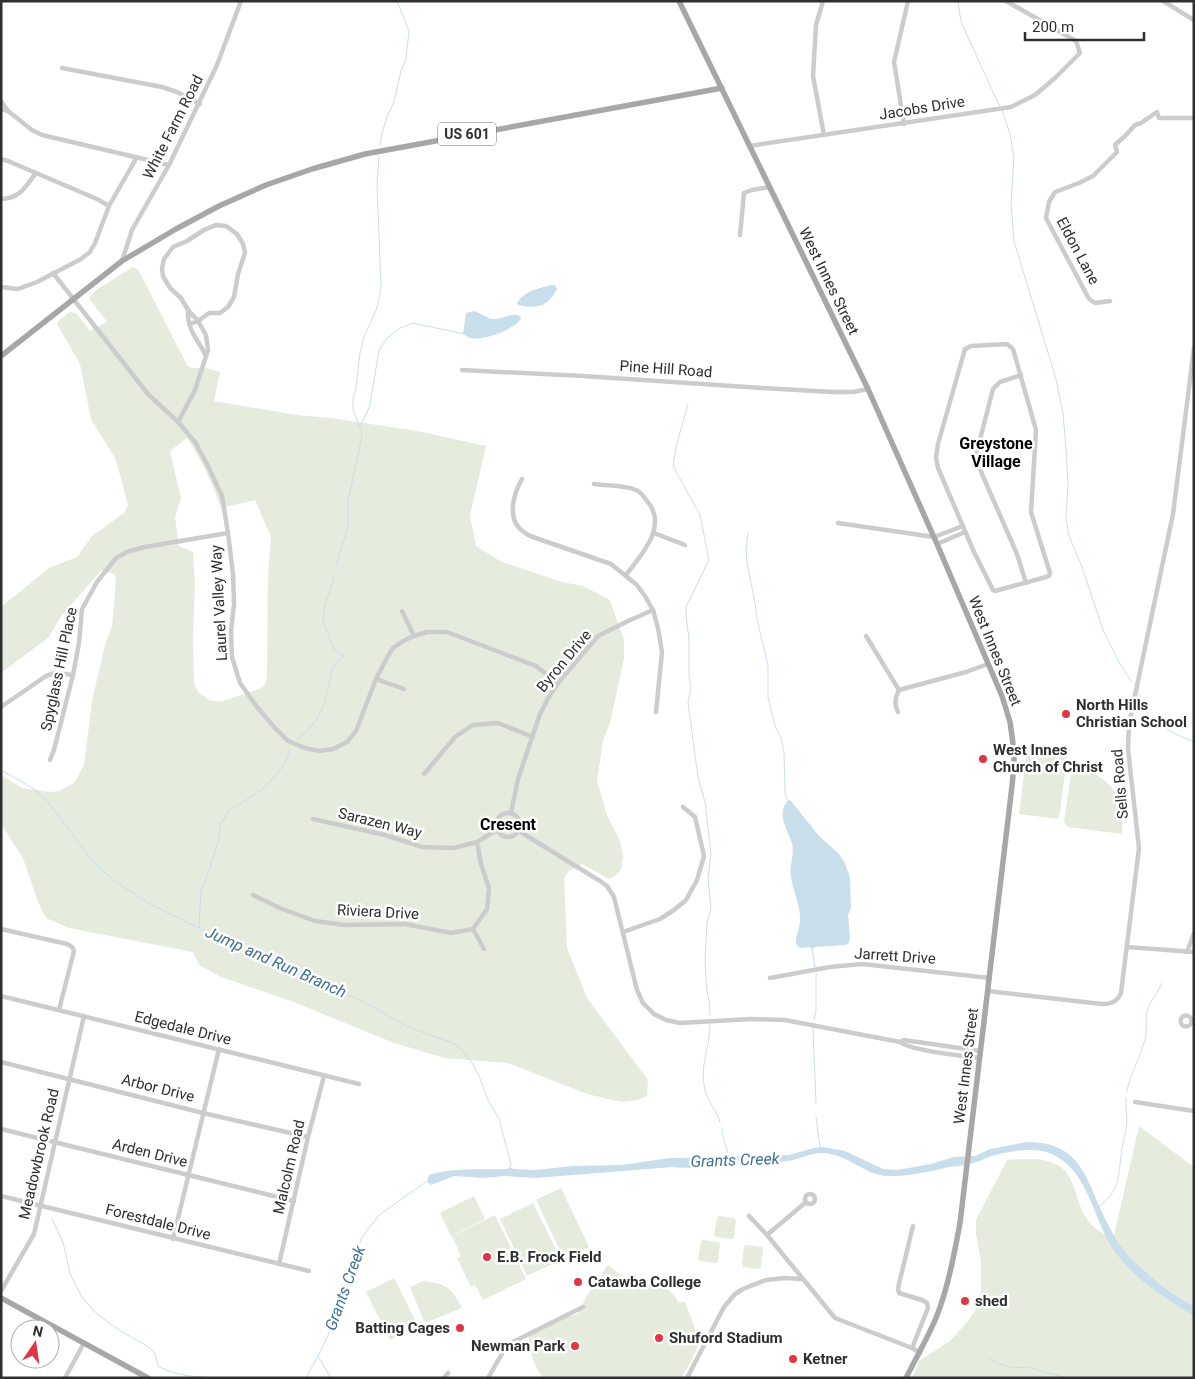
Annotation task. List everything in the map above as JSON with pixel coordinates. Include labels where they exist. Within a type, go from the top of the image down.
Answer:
[{"type":"main road","name":"West Innes Street","points":[[679,1],[868,389],[1002,696],[1010,722],[1014,764],[960,1223],[949,1275],[936,1317],[920,1353],[906,1378]]},
{"type":"main road","name":"US 601","points":[[1,356],[122,262],[176,229],[219,206],[266,185],[312,168],[365,154],[722,88]]},
{"type":"main road","points":[[1,1298],[148,1378]]},
{"type":"main road","name":"West Innes Street","points":[[911,1378],[914,1364]]},
{"type":"street","name":"White Farm Road","points":[[122,262],[132,230],[169,165],[200,104],[241,1]]},
{"type":"street","points":[[823,1],[816,25],[813,76],[824,135]]},
{"type":"street","points":[[904,124],[894,62],[908,1]]},
{"type":"street","name":"Jacobs Drive","points":[[749,146],[1011,107],[1035,95],[1080,53],[1076,41],[1006,1]]},
{"type":"street","points":[[1163,1],[1194,20]]},
{"type":"street","points":[[62,68],[162,87],[200,104]]},
{"type":"street","points":[[1,101],[8,111],[32,130],[42,135],[169,165]]},
{"type":"street","points":[[1,109],[8,111]]},
{"type":"street","name":"Eldon Lane","points":[[1110,301],[1094,303],[1089,299],[1046,218],[1051,198],[1055,192],[1093,176],[1117,152],[1115,145],[1135,125],[1141,124],[1157,112],[1159,118],[1194,118]]},
{"type":"street","points":[[1,287],[18,289],[37,282],[81,259],[90,252],[109,206],[136,157]]},
{"type":"street","points":[[1,158],[97,198],[109,206]]},
{"type":"street","points":[[1,199],[11,198],[20,193],[36,173]]},
{"type":"street","points":[[740,235],[744,193],[770,187]]},
{"type":"street","points":[[178,422],[195,390],[208,350],[208,342],[198,321],[188,310],[181,298],[170,288],[163,276],[164,259],[173,248],[204,230],[216,224],[226,226],[238,234],[243,244],[244,253],[234,297],[228,307],[220,313],[209,313],[198,321],[190,324]]},
{"type":"street","name":"Laurel Valley Way","points":[[53,273],[148,394],[178,422],[195,442],[222,496],[233,574],[232,657],[240,683],[257,707],[288,741],[319,751],[333,749],[346,742],[356,731],[376,679],[393,648],[403,641],[427,632],[447,632],[536,666],[558,683]]},
{"type":"street","points":[[188,310],[190,324],[196,340],[206,356]]},
{"type":"street","points":[[1007,344],[1013,349],[1036,430],[1031,512],[1050,572],[1049,576],[993,590],[962,526],[938,468],[936,458],[938,444],[965,349],[971,346],[1007,344]]},
{"type":"street","name":"Sells Road","points":[[988,991],[1102,1004],[1117,1000],[1121,993],[1139,848],[1128,749],[1129,724],[1173,514],[1194,348]]},
{"type":"street","name":"Pine Hill Road","points":[[462,370],[834,392],[853,392],[868,389]]},
{"type":"street","points":[[1021,375],[1000,382],[993,389],[976,455],[982,474],[1017,554],[1026,583]]},
{"type":"street","points":[[522,479],[516,490],[512,506],[514,518],[519,528],[530,536],[611,564],[638,585],[645,596],[653,610],[662,652],[656,712]]},
{"type":"street","points":[[594,484],[624,487],[638,491],[651,506],[656,524],[654,533],[626,575]]},
{"type":"street","points":[[838,523],[934,537],[962,526]]},
{"type":"street","points":[[937,544],[965,532]]},
{"type":"street","name":"Spyglass Hill Place","points":[[50,760],[80,643],[82,609],[97,582],[116,558],[127,552],[228,533]]},
{"type":"street","points":[[654,533],[685,545]]},
{"type":"street","name":"Byron Drive","points":[[511,813],[518,779],[540,714],[558,683],[598,636],[653,610]]},
{"type":"street","points":[[402,611],[414,636]]},
{"type":"street","points":[[866,636],[899,690]]},
{"type":"street","points":[[898,712],[895,703],[899,690],[966,672],[988,664]]},
{"type":"street","points":[[1,707],[46,676],[55,673],[73,674]]},
{"type":"street","points":[[376,679],[404,689]]},
{"type":"street","points":[[424,774],[454,737],[474,725],[498,722],[533,737]]},
{"type":"street","points":[[623,932],[660,919],[674,910],[686,900],[697,880],[704,856],[695,817],[682,806]]},
{"type":"street","points":[[511,813],[519,820],[520,827],[514,836],[506,837],[497,830],[496,822],[500,816],[511,813]]},
{"type":"street","name":"Sarazen Way","points":[[313,819],[385,835],[422,847],[454,848],[476,842],[497,830]]},
{"type":"street","points":[[519,830],[607,886],[614,897],[637,990],[643,1003],[654,1014],[666,1020],[680,1023],[751,1019],[785,1020],[900,1042],[904,1045],[980,1058]]},
{"type":"street","points":[[476,842],[489,888],[487,910],[473,930],[484,949]]},
{"type":"street","name":"Riviera Drive","points":[[253,895],[282,909],[315,920],[345,925],[405,924],[451,933],[473,930]]},
{"type":"street","points":[[1,929],[67,944],[72,947],[74,951],[59,1010]]},
{"type":"street","points":[[1187,952],[1194,933]]},
{"type":"street","points":[[1127,947],[1194,952]]},
{"type":"street","name":"Jarrett Drive","points":[[770,978],[830,967],[862,964],[990,978]]},
{"type":"street","name":"Edgedale Drive","points":[[1,996],[359,1084]]},
{"type":"street","name":"Meadowbrook Road","points":[[1,1291],[34,1234],[84,1016]]},
{"type":"street","points":[[900,1042],[904,1040],[980,1051]]},
{"type":"street","points":[[951,1054],[952,1047]]},
{"type":"street","points":[[173,1239],[219,1049]]},
{"type":"street","name":"Arbor Drive","points":[[1,1062],[308,1137]]},
{"type":"street","name":"Malcolm Road","points":[[279,1264],[324,1076]]},
{"type":"street","points":[[1135,1102],[1194,1111]]},
{"type":"street","name":"Arden Drive","points":[[1,1129],[294,1202]]},
{"type":"street","name":"Forestdale Drive","points":[[1,1196],[309,1271]]},
{"type":"street","points":[[767,1235],[806,1202]]},
{"type":"street","points":[[749,1216],[767,1235],[801,1279],[835,1318],[912,1348],[920,1353]]},
{"type":"street","points":[[912,1348],[928,1308],[927,1303],[899,1293],[898,1288],[913,1226]]},
{"type":"street","points":[[687,1378],[724,1307],[735,1294],[766,1280],[801,1279]]},
{"type":"street","points":[[488,1378],[503,1352],[511,1343],[583,1307]]},
{"type":"street","points":[[65,1378],[84,1343]]},
{"type":"street","points":[[444,1378],[448,1373]]},
{"type":"green space","points":[[133,267],[138,269],[187,365],[191,368],[206,368],[220,372],[214,401],[296,415],[331,418],[417,431],[486,446],[470,515],[476,546],[500,561],[562,582],[583,586],[610,600],[624,640],[624,659],[610,723],[603,740],[597,781],[607,815],[620,841],[623,856],[621,870],[609,879],[582,864],[569,871],[564,878],[567,948],[587,998],[648,1080],[647,1096],[638,1100],[621,1102],[587,1094],[508,1063],[445,1058],[394,1043],[291,1001],[221,977],[199,965],[193,952],[69,928],[46,918],[38,902],[23,858],[1,824],[1,775],[22,788],[51,792],[59,791],[74,783],[84,765],[92,701],[105,645],[112,626],[116,579],[114,574],[101,571],[62,615],[49,637],[1,673],[1,607],[49,568],[77,557],[92,536],[124,513],[128,505],[116,460],[91,419],[80,364],[57,324],[59,320],[70,312],[76,313],[90,331],[107,322],[89,298],[96,290]],"holes":[[[187,438],[206,472],[221,508],[255,500],[271,537],[268,575],[267,676],[265,685],[259,689],[220,702],[209,700],[198,692],[194,684],[195,583],[193,552],[179,546],[175,517],[181,498],[170,451]]]},
{"type":"green space","points":[[1027,751],[1067,757],[1059,819],[1019,814]]},
{"type":"green space","points":[[1072,767],[1096,775],[1112,789],[1118,798],[1121,809],[1123,821],[1122,834],[1068,827],[1064,822]]},
{"type":"green space","points":[[1139,1126],[1194,1167],[1194,1378],[912,1378],[919,1361],[950,1341],[976,1309],[981,1292],[981,1262],[976,1234],[976,1220],[1007,1160],[1048,1161],[1063,1169],[1071,1180],[1083,1213],[1088,1221],[1113,1240]]},
{"type":"green space","points":[[561,1188],[589,1247],[564,1259],[536,1200]]},
{"type":"green space","points":[[474,1196],[485,1219],[451,1236],[440,1213]]},
{"type":"green space","points":[[533,1203],[561,1260],[527,1276],[500,1219]]},
{"type":"green space","name":"E.B. Frock Field","points":[[495,1215],[526,1279],[483,1300],[475,1285],[471,1287],[457,1258],[461,1256],[452,1236]]},
{"type":"green space","points":[[719,1216],[736,1220],[734,1238],[716,1237],[714,1235]]},
{"type":"green space","points":[[703,1240],[719,1242],[718,1262],[700,1261],[698,1259]]},
{"type":"green space","points":[[746,1245],[762,1247],[761,1267],[759,1269],[743,1267],[744,1247]]},
{"type":"green space","points":[[608,1265],[637,1283],[663,1287],[673,1294],[678,1302],[685,1302],[695,1329],[698,1345],[681,1378],[544,1378],[540,1373],[533,1358],[528,1334],[552,1321],[578,1314],[586,1297]]},
{"type":"green space","points":[[394,1278],[418,1326],[390,1340],[366,1292]]},
{"type":"green space","points":[[423,1281],[443,1285],[451,1291],[462,1308],[427,1322],[424,1321],[410,1287]]},
{"type":"water","points":[[555,285],[557,289],[546,303],[531,307],[518,305],[517,303],[520,299],[527,293]]},
{"type":"water","points":[[474,311],[491,319],[516,315],[520,316],[521,319],[497,334],[482,338],[470,338],[463,334],[466,313]]},
{"type":"water","points":[[788,800],[791,801],[819,836],[838,853],[845,863],[850,878],[851,907],[848,915],[850,938],[846,945],[815,947],[812,949],[810,947],[800,948],[796,944],[800,913],[791,877],[793,847],[783,816]]},
{"type":"water","points":[[1027,1142],[1043,1143],[1056,1147],[1076,1161],[1089,1182],[1111,1231],[1125,1252],[1163,1287],[1194,1306],[1194,1316],[1160,1294],[1121,1260],[1106,1237],[1083,1185],[1075,1173],[1066,1163],[1047,1152],[1023,1150],[1006,1152],[967,1165],[899,1176],[879,1175],[839,1156],[820,1153],[788,1161],[739,1163],[711,1168],[672,1167],[536,1178],[454,1176],[431,1185],[427,1182],[429,1175],[458,1170],[507,1169],[510,1167],[513,1169],[535,1170],[573,1166],[621,1165],[670,1158],[789,1155],[824,1147],[845,1151],[883,1169],[897,1170],[931,1164],[954,1157],[975,1156],[990,1149]]},
{"type":"waterway","points":[[380,145],[382,133],[394,102],[401,71],[406,59],[409,31],[397,1]]},
{"type":"waterway","points":[[958,1],[961,22],[1000,107]]},
{"type":"waterway","points":[[1002,110],[1010,134],[1014,158],[1011,203],[1014,241],[1056,379],[1063,413],[1068,484],[1066,519],[1069,536],[1082,567],[1103,630],[1131,681]]},
{"type":"waterway","points":[[336,566],[348,526],[348,501],[361,441],[362,432],[353,410],[360,353],[364,337],[377,308],[381,288],[377,185],[379,156]]},
{"type":"waterway","points":[[361,426],[370,405],[379,350],[387,338],[400,328],[413,323],[464,334]]},
{"type":"waterway","points":[[688,404],[676,447],[673,466],[700,515],[709,560],[686,607],[686,616],[691,688],[688,703],[698,777],[705,802],[711,853],[708,878],[711,908],[707,923],[705,962],[710,1015]]},
{"type":"waterway","points":[[748,533],[747,563],[768,666],[768,697],[784,753],[785,794],[788,801]]},
{"type":"waterway","points":[[297,739],[317,719],[325,700],[332,669],[343,657],[334,649],[323,621],[324,609],[334,576]]},
{"type":"waterway","points":[[1139,693],[1146,710],[1156,722],[1194,742]]},
{"type":"waterway","points":[[199,928],[201,890],[219,839],[220,825],[229,811],[264,788],[284,766],[290,749]]},
{"type":"waterway","name":"Jump and Run Branch","points":[[1,770],[34,789],[48,802],[100,868],[116,882],[150,904],[225,941],[364,1002],[408,1027],[459,1047],[471,1061],[488,1100],[499,1119],[511,1164],[509,1168]]},
{"type":"waterway","points":[[812,948],[815,967]]},
{"type":"waterway","points":[[814,1019],[816,1011],[816,973]]},
{"type":"waterway","points":[[1127,1091],[1145,1039],[1147,1011],[1162,983]]},
{"type":"waterway","points":[[710,1025],[703,1081],[706,1094],[720,1122]]},
{"type":"waterway","points":[[813,1028],[816,1104]]},
{"type":"waterway","points":[[1099,1207],[1112,1193],[1118,1180],[1126,1132],[1126,1098]]},
{"type":"waterway","points":[[816,1117],[820,1147]]},
{"type":"waterway","points":[[722,1128],[729,1157]]},
{"type":"waterway","name":"Grants Creek","points":[[306,1378],[330,1331],[362,1237],[379,1215],[426,1182]]},
{"type":"waterway","points":[[52,1219],[63,1242],[70,1274],[82,1297],[97,1314],[147,1346],[155,1353],[158,1366],[185,1375],[234,1378]]},
{"type":"waterway","points":[[318,1356],[331,1378]]},
{"type":"waterway","points":[[989,1359],[1012,1368],[1027,1367],[1068,1378]]},
{"type":"place","name":"North Hills Christian School","points":[[1066,714]]},
{"type":"place","name":"West Innes Church of Christ","points":[[983,759]]},
{"type":"place","name":"E.B. Frock Field","points":[[487,1257]]},
{"type":"place","name":"Catawba College","points":[[578,1282]]},
{"type":"place","name":"shed","points":[[965,1301]]},
{"type":"place","name":"Batting Cages","points":[[460,1328]]},
{"type":"place","name":"Shuford Stadium","points":[[659,1338]]},
{"type":"place","name":"Newman Park","points":[[575,1346]]},
{"type":"place","name":"Ketner","points":[[793,1359]]},
{"type":"district","name":"Greystone Village","points":[[996,452]]},
{"type":"district","name":"Cresent","points":[[508,824]]}]
